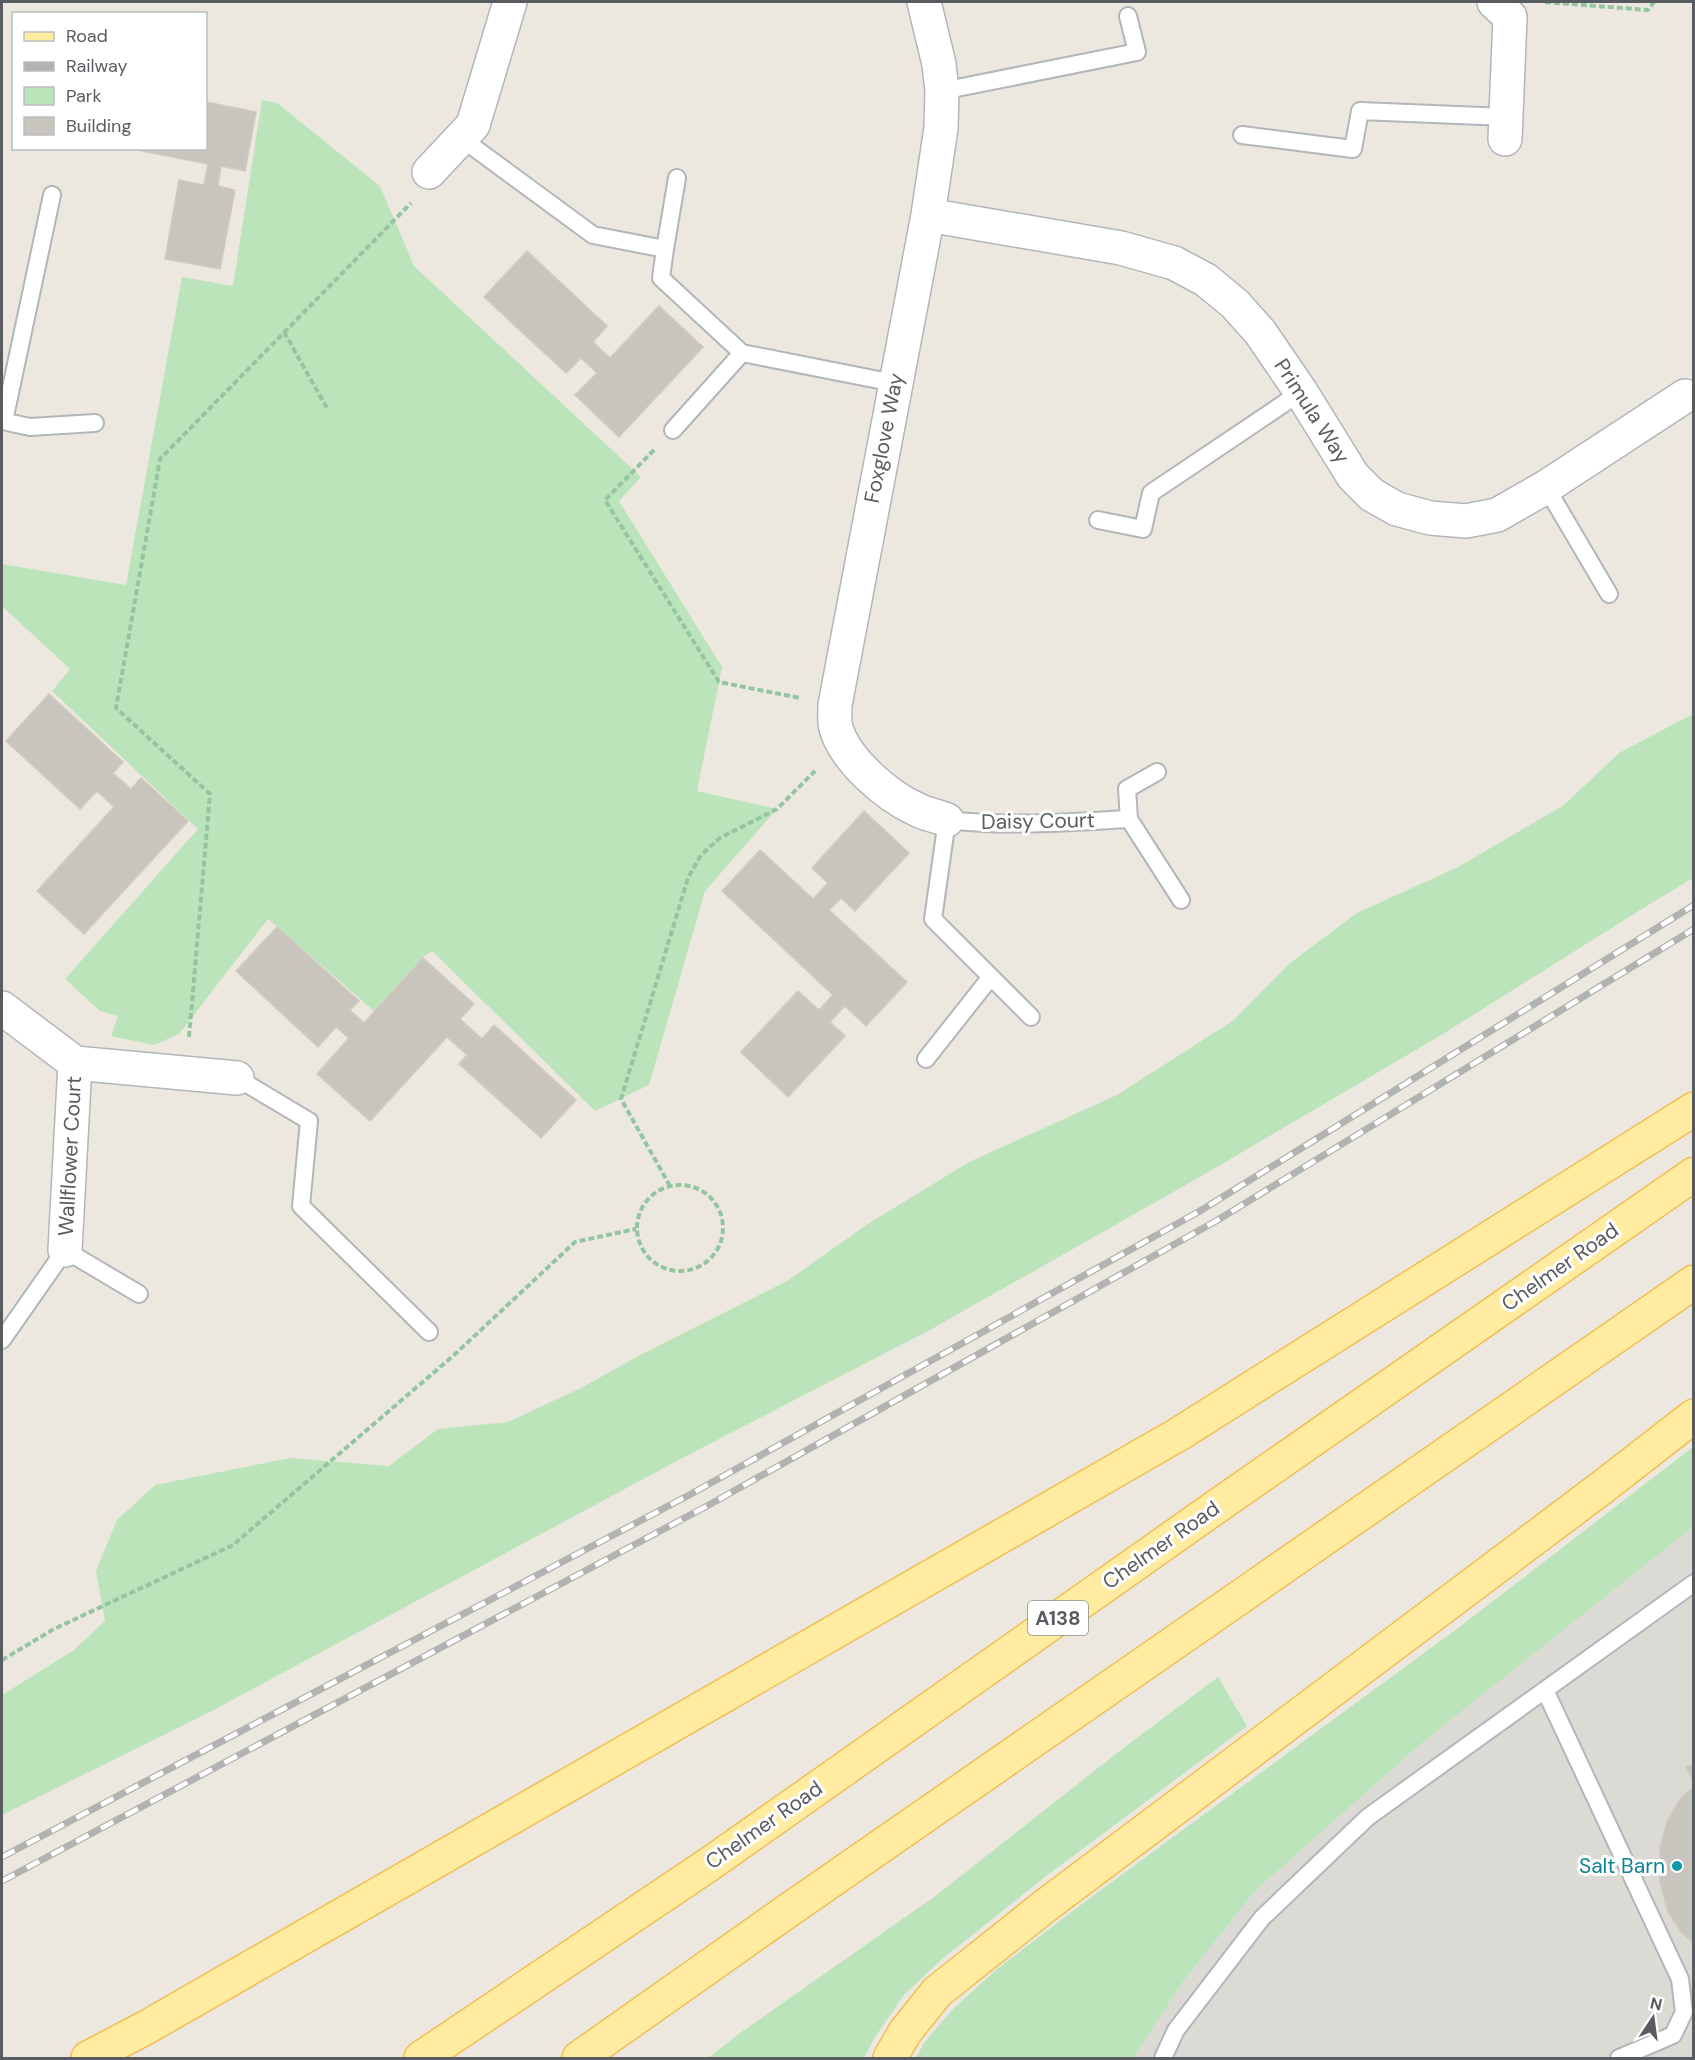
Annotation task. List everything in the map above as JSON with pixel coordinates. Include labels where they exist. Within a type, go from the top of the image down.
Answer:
[{"type":"main road","points":[[87,2058],[147,2027],[1179,1434],[1694,1109]]},
{"type":"main road","name":"Chelmer Road","points":[[421,2058],[721,1857],[1233,1495],[1694,1174]]},
{"type":"main road","points":[[579,2058],[1694,1282]]},
{"type":"main road","points":[[890,2058],[905,2032],[937,1992],[1045,1906],[1694,1416]]},
{"type":"street","points":[[429,172],[473,125],[510,2]]},
{"type":"street","name":"Foxglove Way","points":[[924,2],[939,64],[942,91],[941,128],[927,215],[835,705],[836,727],[842,742],[859,765],[886,790],[916,809],[947,820]]},
{"type":"street","points":[[1494,2],[1510,17],[1505,128]]},
{"type":"street","name":"Primula Way","points":[[927,215],[1120,248],[1174,263],[1206,279],[1235,304],[1260,332],[1301,392],[1353,476],[1372,495],[1397,509],[1430,518],[1466,521],[1497,515],[1546,487],[1685,396]]},
{"type":"street","points":[[2,1008],[75,1063],[237,1078]]},
{"type":"street","name":"Wallflower Court","points":[[65,1250],[75,1063]]},
{"type":"lane","points":[[942,91],[1137,52],[1128,16]]},
{"type":"lane","points":[[1242,135],[1353,149],[1360,111],[1505,128]]},
{"type":"lane","points":[[461,138],[593,235],[665,249]]},
{"type":"lane","points":[[676,178],[661,278],[742,353],[894,383]]},
{"type":"lane","points":[[52,195],[3,421],[30,427],[95,423]]},
{"type":"lane","points":[[673,430],[742,353]]},
{"type":"lane","points":[[1098,520],[1143,529],[1151,493],[1301,392]]},
{"type":"lane","points":[[1546,487],[1609,594]]},
{"type":"lane","points":[[1156,772],[1127,789],[1129,819],[1181,900]]},
{"type":"lane","name":"Daisy Court","points":[[947,820],[1026,825],[1129,819]]},
{"type":"lane","points":[[947,820],[933,919],[1031,1017]]},
{"type":"lane","points":[[927,1059],[990,978]]},
{"type":"lane","points":[[237,1078],[309,1121],[301,1206],[429,1332]]},
{"type":"lane","points":[[2,1340],[65,1250],[139,1294]]},
{"type":"lane","points":[[1163,2058],[1176,2030],[1262,1917],[1368,1817],[1694,1583]]},
{"type":"lane","points":[[1545,1690],[1680,1979],[1684,2012],[1672,2035],[1619,2058]]},
{"type":"path","points":[[1535,2],[1648,10],[1654,2]]},
{"type":"path","points":[[186,1073],[210,794],[116,708],[160,459],[423,190],[429,172]]},
{"type":"path","points":[[284,332],[328,410]]},
{"type":"path","points":[[673,430],[605,500],[719,682],[835,705]]},
{"type":"path","points":[[670,1186],[621,1099],[688,878],[707,849],[720,838],[777,809],[842,742]]},
{"type":"path","points":[[685,1185],[699,1189],[711,1197],[719,1210],[723,1224],[723,1238],[717,1252],[708,1263],[682,1272],[668,1270],[655,1264],[638,1242],[636,1229],[638,1215],[645,1202],[656,1191],[670,1186],[685,1185]]},
{"type":"path","points":[[2,1660],[54,1629],[233,1545],[453,1356],[575,1242],[636,1229]]},
{"type":"shaded area","points":[[1693,1527],[1693,2058],[1133,2058],[1182,1983],[1255,1891],[1423,1742]]},
{"type":"green space","points":[[262,100],[277,103],[380,186],[414,266],[641,477],[619,501],[722,667],[697,791],[777,809],[705,891],[649,1085],[595,1111],[432,951],[423,957],[374,1011],[268,919],[179,1034],[154,1045],[111,1036],[118,1016],[100,1011],[65,979],[198,829],[52,691],[70,669],[2,606],[2,564],[126,585],[182,277],[233,286]]},
{"type":"green space","points":[[1693,714],[1693,878],[1443,1034],[1198,1178],[930,1330],[688,1455],[210,1712],[2,1815],[2,1695],[74,1650],[105,1621],[96,1571],[117,1520],[155,1485],[290,1458],[389,1466],[438,1429],[508,1422],[581,1388],[642,1354],[787,1281],[868,1224],[969,1162],[1117,1095],[1234,1020],[1290,963],[1357,913],[1458,867],[1564,805],[1619,753]]},
{"type":"green space","points":[[1693,1447],[1693,1527],[1423,1742],[1255,1891],[1182,1983],[1133,2058],[916,2058],[924,2043],[953,2009],[997,1969],[1458,1628]]},
{"type":"green space","points":[[1218,1677],[1247,1726],[1041,1880],[941,1960],[904,1995],[875,2037],[864,2058],[708,2058],[934,1897]]},
{"type":"building","points":[[207,102],[256,112],[245,171],[221,166],[218,186],[235,190],[220,269],[165,259],[179,180],[204,185],[208,164],[137,150],[207,150]]},
{"type":"building","points":[[527,251],[607,326],[593,342],[610,358],[659,306],[703,347],[619,437],[575,395],[597,373],[581,358],[566,373],[484,297]]},
{"type":"building","points":[[49,694],[123,762],[113,773],[131,789],[141,778],[188,821],[84,934],[37,891],[114,807],[97,791],[80,809],[6,741]]},
{"type":"building","points":[[864,811],[909,853],[855,911],[841,898],[829,910],[907,982],[866,1026],[845,1006],[830,1022],[845,1036],[788,1097],[741,1052],[798,991],[819,1010],[833,995],[722,891],[760,850],[813,899],[828,883],[812,868]]},
{"type":"building","points":[[277,927],[359,1001],[350,1010],[364,1023],[423,958],[474,1004],[460,1019],[482,1039],[494,1025],[576,1100],[541,1138],[459,1064],[467,1055],[447,1037],[370,1121],[317,1074],[349,1038],[336,1027],[318,1047],[236,971]]},
{"type":"building","points":[[1694,1764],[1694,1782],[1686,1767]]},
{"type":"building","name":"Salt Barn","points":[[1694,1787],[1694,1943],[1682,1933],[1668,1912],[1660,1882],[1660,1849],[1667,1821],[1680,1799]]},
{"type":"railway","points":[[2,1857],[691,1494],[1200,1211],[1694,905]]},
{"type":"railway","points":[[2,1881],[707,1506],[1216,1221],[1694,929]]},
{"type":"place","name":"Salt Barn","points":[[1677,1866]]}]
